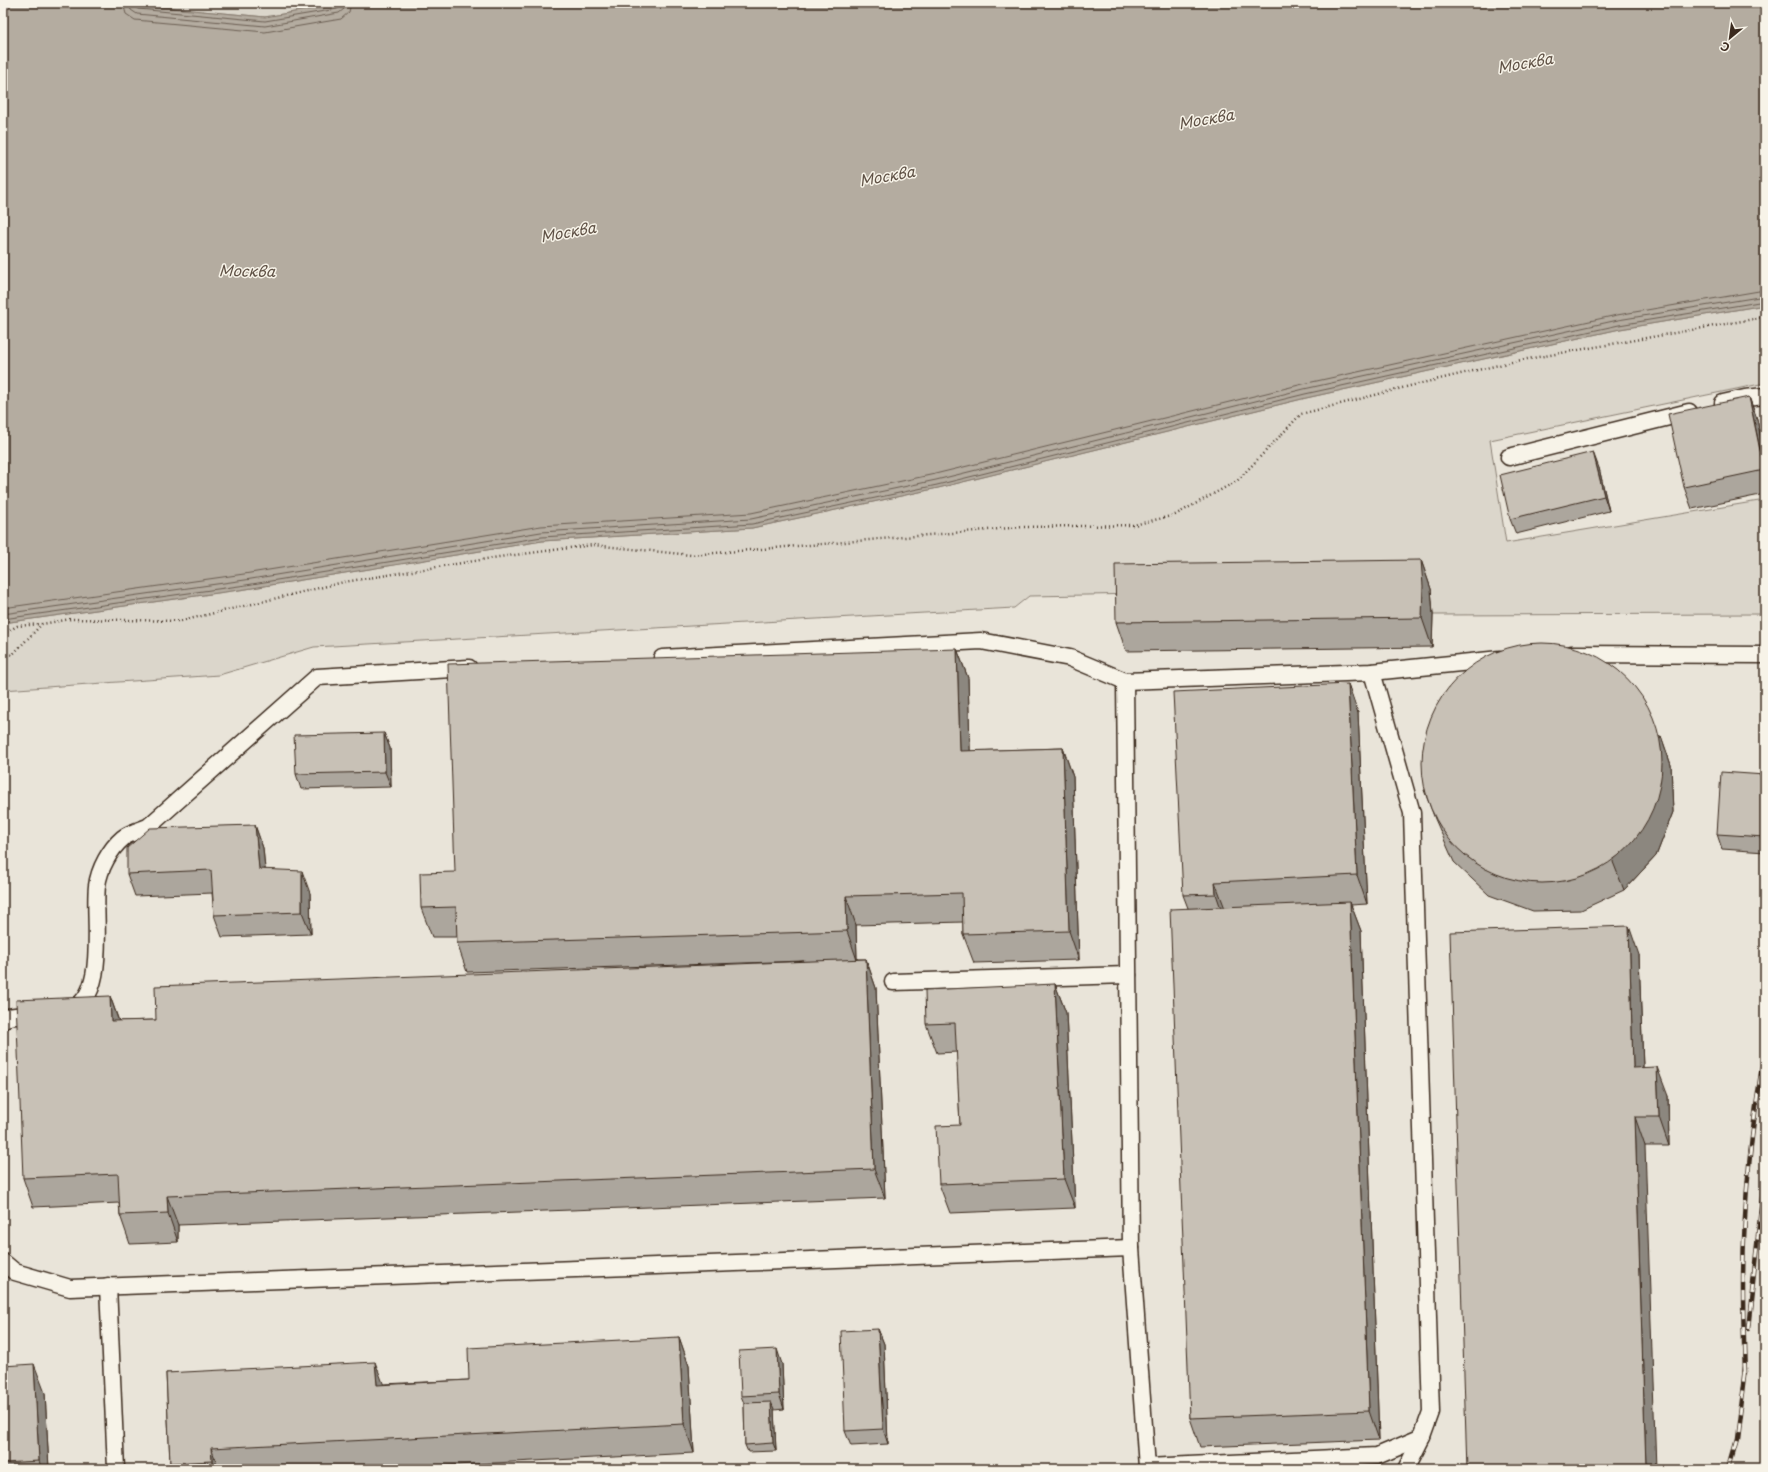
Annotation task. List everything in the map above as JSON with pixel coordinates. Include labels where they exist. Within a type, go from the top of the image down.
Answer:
[{"type":"lane","points":[[1509,458],[1746,398],[1765,396]]},
{"type":"lane","points":[[649,659],[981,641],[1070,658],[1125,681],[1372,672],[1517,657]]},
{"type":"lane","points":[[1556,654],[1765,655]]},
{"type":"lane","points":[[3,1021],[8,1017],[71,1009],[86,997],[96,972],[97,885],[106,859],[123,838],[148,827],[317,677],[483,668]]},
{"type":"lane","points":[[1372,672],[1412,813],[1431,1412],[1422,1437],[1406,1469]]},
{"type":"lane","points":[[1125,681],[1131,1248],[1147,1468],[1377,1456],[1422,1437]]},
{"type":"lane","points":[[893,982],[1128,975]]},
{"type":"lane","points":[[3,1262],[15,1272],[70,1288],[1131,1248]]},
{"type":"lane","points":[[108,1286],[116,1469]]},
{"type":"path","points":[[3,634],[17,626],[42,624],[71,619],[180,621],[344,582],[498,557],[593,545],[691,555],[1023,527],[1134,526],[1175,515],[1237,481],[1301,414],[1516,360],[1765,317]]},
{"type":"path","points":[[3,658],[13,654],[42,624]]},
{"type":"shaded area","points":[[118,3],[347,3],[265,17]]},
{"type":"shaded area","points":[[1765,305],[1765,383],[1490,440],[1506,543],[1765,500],[1765,614],[1433,615],[1431,589],[1029,596],[1014,608],[314,647],[219,675],[3,690],[3,623],[246,589],[542,541],[752,528],[938,488],[1306,398],[1620,329]]},
{"type":"shaded area","points":[[1765,383],[1765,500],[1506,543],[1490,440]]},
{"type":"shaded area","points":[[1431,589],[1433,615],[1765,614],[1765,1469],[3,1469],[3,690],[219,675],[314,647],[1014,608],[1029,596]]},
{"type":"water","name":"Москва","points":[[3,3],[118,3],[265,17],[347,3],[1765,3],[1765,305],[1620,329],[1306,398],[938,488],[752,528],[542,541],[246,589],[3,623]]},
{"type":"building","points":[[1749,397],[1764,470],[1684,487],[1668,414]]},
{"type":"building","points":[[1593,452],[1604,496],[1510,519],[1500,475]]},
{"type":"building","points":[[1421,560],[1423,586],[1422,618],[1116,622],[1115,564]]},
{"type":"building","points":[[1542,643],[1565,645],[1588,652],[1609,663],[1627,678],[1642,696],[1653,717],[1660,740],[1662,763],[1660,786],[1653,809],[1642,830],[1627,848],[1609,863],[1588,874],[1565,881],[1542,883],[1519,881],[1496,874],[1475,863],[1457,848],[1442,830],[1431,809],[1424,786],[1422,763],[1424,740],[1431,717],[1442,696],[1457,678],[1475,663],[1496,652],[1519,645]]},
{"type":"building","points":[[957,649],[960,751],[1063,748],[1069,931],[963,934],[962,893],[846,896],[847,931],[457,943],[456,907],[421,908],[420,873],[455,872],[448,664]]},
{"type":"building","points":[[1348,684],[1357,875],[1215,882],[1216,894],[1183,895],[1173,692]]},
{"type":"building","points":[[384,733],[385,772],[296,774],[294,735]]},
{"type":"building","points":[[1721,772],[1765,775],[1765,837],[1717,834]]},
{"type":"building","points":[[255,825],[259,869],[302,871],[302,912],[214,915],[211,870],[127,874],[127,848],[150,828]]},
{"type":"building","points":[[1350,902],[1369,1411],[1190,1418],[1170,909]]},
{"type":"building","points":[[1629,926],[1633,1068],[1657,1067],[1659,1117],[1635,1117],[1646,1469],[1467,1469],[1450,932]]},
{"type":"building","points":[[866,959],[874,1169],[167,1196],[168,1213],[120,1215],[118,1174],[23,1178],[16,1000],[110,996],[111,1021],[156,1020],[155,986]]},
{"type":"building","points":[[1055,984],[1064,1179],[939,1184],[936,1126],[960,1125],[955,1023],[926,1024],[925,990]]},
{"type":"building","points":[[878,1329],[883,1429],[845,1431],[841,1331]]},
{"type":"building","points":[[679,1337],[684,1424],[211,1448],[212,1461],[170,1463],[166,1373],[375,1362],[377,1385],[469,1380],[468,1348]]},
{"type":"building","points":[[777,1349],[779,1394],[741,1396],[739,1351]]},
{"type":"building","points":[[34,1364],[39,1461],[3,1463],[3,1366]]},
{"type":"building","points":[[771,1402],[773,1443],[745,1445],[744,1403]]},
{"type":"building","points":[[1076,1465],[1077,1469],[987,1469]]},
{"type":"railway","points":[[1745,1372],[1743,1319],[1744,1228],[1752,1138],[1765,1050]]},
{"type":"railway","points":[[1748,1329],[1765,1170]]},
{"type":"railway","points":[[1728,1469],[1736,1441],[1745,1367]]}]
